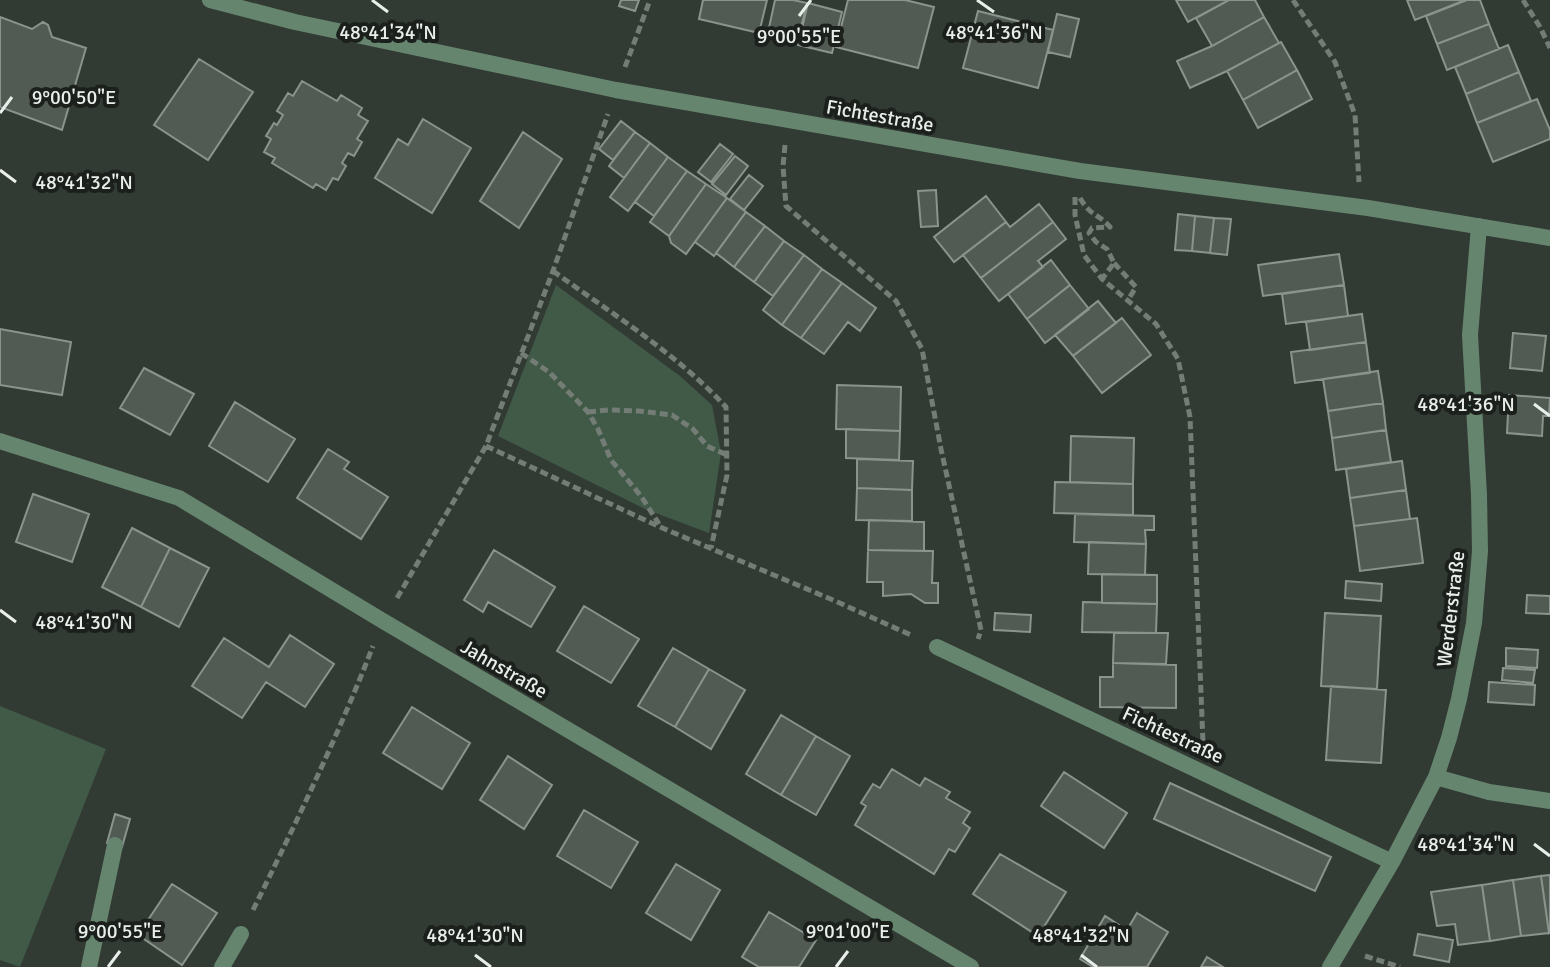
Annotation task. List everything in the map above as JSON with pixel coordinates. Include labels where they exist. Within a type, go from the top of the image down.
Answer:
[{"type":"street","name":"Fichtestraße","points":[[210,0],[295,22],[616,90],[1075,170],[1361,207],[1550,238]]},
{"type":"street","name":"Werderstraße","points":[[1330,967],[1392,862],[1436,777],[1459,699],[1474,623],[1480,551],[1470,335],[1479,226]]},
{"type":"street","name":"Jahnstraße","points":[[0,441],[179,498],[971,967]]},
{"type":"street","name":"Fichtestraße","points":[[937,647],[1392,862]]},
{"type":"street","points":[[1436,777],[1489,792],[1550,801]]},
{"type":"street","points":[[89,967],[115,845]]},
{"type":"street","points":[[222,967],[241,934]]},
{"type":"path","points":[[241,934],[353,699],[383,621],[486,446],[553,271],[650,0]]},
{"type":"path","points":[[1293,0],[1335,62],[1355,115],[1361,207]]},
{"type":"path","points":[[1523,0],[1550,48]]},
{"type":"path","points":[[783,166],[786,206],[896,301],[922,349],[981,630],[969,662]]},
{"type":"path","points":[[1075,190],[1087,211],[1110,227],[1092,228],[1089,233],[1107,249],[1114,263],[1136,287],[1128,300]]},
{"type":"path","points":[[1075,215],[1084,255],[1102,279],[1156,324],[1178,359],[1190,417],[1204,772]]},
{"type":"path","points":[[1102,279],[1114,263]]},
{"type":"path","points":[[553,271],[706,385],[726,407],[727,475],[711,548]]},
{"type":"path","points":[[521,353],[549,372],[588,412],[611,460],[641,496],[660,527]]},
{"type":"path","points":[[588,412],[639,411],[672,415],[693,429],[707,446],[727,455]]},
{"type":"path","points":[[486,446],[660,527],[937,647]]},
{"type":"green space","points":[[556,285],[680,376],[712,405],[721,453],[709,533],[645,509],[498,436]]},
{"type":"green space","points":[[0,706],[106,749],[20,967],[0,960]]},
{"type":"building","points":[[621,0],[639,0],[635,11],[619,6]]},
{"type":"building","points":[[703,0],[767,0],[759,33],[699,19]]},
{"type":"building","points":[[775,0],[807,3],[797,44],[767,37]]},
{"type":"building","points":[[848,0],[905,0],[934,7],[918,68],[836,47]]},
{"type":"building","points":[[1176,0],[1229,0],[1188,22]]},
{"type":"building","points":[[1229,0],[1255,0],[1264,17],[1212,46],[1196,18]]},
{"type":"building","points":[[1407,0],[1463,0],[1463,1],[1415,20]]},
{"type":"building","points":[[1467,0],[1480,0],[1489,24],[1437,44],[1426,16]]},
{"type":"building","points":[[808,3],[842,12],[832,53],[798,45]]},
{"type":"building","points":[[978,11],[1053,30],[1038,88],[963,68]]},
{"type":"building","points":[[1057,14],[1079,19],[1070,57],[1048,52]]},
{"type":"building","points":[[0,17],[32,29],[43,22],[48,25],[52,37],[86,48],[62,130],[0,107]]},
{"type":"building","points":[[1264,17],[1279,43],[1190,88],[1177,61],[1212,46]]},
{"type":"building","points":[[1489,24],[1499,49],[1447,70],[1437,44]]},
{"type":"building","points":[[1281,42],[1297,70],[1243,100],[1227,71]]},
{"type":"building","points":[[1508,45],[1519,72],[1466,94],[1455,67]]},
{"type":"building","points":[[199,59],[253,92],[208,160],[154,125]]},
{"type":"building","points":[[1297,70],[1312,99],[1258,128],[1243,100]]},
{"type":"building","points":[[1519,72],[1531,101],[1477,123],[1466,94]]},
{"type":"building","points":[[302,81],[337,101],[341,95],[362,108],[358,115],[368,121],[357,139],[362,142],[354,156],[348,153],[342,163],[346,166],[338,180],[333,178],[326,190],[316,184],[313,188],[272,163],[275,158],[264,152],[271,139],[266,136],[283,115],[277,111],[288,93],[293,96]]},
{"type":"building","points":[[1537,99],[1550,130],[1550,139],[1493,162],[1477,123]]},
{"type":"building","points":[[423,119],[471,148],[432,213],[375,178],[398,139],[408,145]]},
{"type":"building","points":[[621,121],[635,132],[613,160],[599,149]]},
{"type":"building","points":[[523,132],[562,159],[519,228],[480,201]]},
{"type":"building","points":[[635,132],[650,143],[624,178],[609,166]]},
{"type":"building","points":[[650,143],[668,157],[628,211],[610,197]]},
{"type":"building","points":[[720,144],[733,154],[711,182],[698,172]]},
{"type":"building","points":[[735,156],[748,166],[726,195],[712,184]]},
{"type":"building","points":[[668,157],[687,171],[654,216],[635,202]]},
{"type":"building","points":[[687,171],[706,184],[669,236],[650,222]]},
{"type":"building","points":[[749,175],[763,186],[744,210],[730,199]]},
{"type":"building","points":[[706,184],[727,198],[686,254],[671,243],[669,236]]},
{"type":"building","points":[[936,190],[938,226],[921,227],[918,191]]},
{"type":"building","points":[[986,196],[1006,222],[954,262],[934,237]]},
{"type":"building","points":[[727,198],[746,212],[714,256],[695,242]]},
{"type":"building","points":[[1039,204],[1053,222],[981,278],[963,255],[1006,222],[1010,227]]},
{"type":"building","points":[[746,212],[765,226],[734,267],[716,253]]},
{"type":"building","points":[[1178,214],[1195,216],[1192,251],[1175,250]]},
{"type":"building","points":[[1195,216],[1214,218],[1210,253],[1192,251]]},
{"type":"building","points":[[1214,218],[1231,219],[1227,255],[1210,253]]},
{"type":"building","points":[[1053,222],[1066,239],[1038,261],[1043,267],[999,301],[981,278]]},
{"type":"building","points":[[765,226],[784,241],[754,282],[734,267]]},
{"type":"building","points":[[784,241],[804,255],[773,296],[754,282]]},
{"type":"building","points":[[1339,254],[1344,285],[1263,296],[1258,265]]},
{"type":"building","points":[[804,255],[822,269],[782,325],[763,310]]},
{"type":"building","points":[[1051,260],[1070,285],[1027,319],[1008,294]]},
{"type":"building","points":[[822,269],[842,283],[801,338],[782,325]]},
{"type":"building","points":[[842,283],[876,308],[860,331],[848,322],[824,354],[801,338]]},
{"type":"building","points":[[1070,285],[1089,309],[1045,343],[1027,319]]},
{"type":"building","points":[[1344,285],[1348,316],[1286,324],[1282,294]]},
{"type":"building","points":[[1098,301],[1116,323],[1073,356],[1055,335]]},
{"type":"building","points":[[1362,314],[1366,342],[1310,350],[1306,322]]},
{"type":"building","points":[[1122,318],[1151,355],[1102,393],[1073,356]]},
{"type":"building","points":[[0,329],[71,342],[62,395],[0,385]]},
{"type":"building","points":[[1513,333],[1546,336],[1542,371],[1510,368]]},
{"type":"building","points":[[1366,342],[1370,373],[1295,383],[1291,352]]},
{"type":"building","points":[[144,368],[194,394],[170,435],[120,408]]},
{"type":"building","points":[[1378,371],[1383,403],[1328,411],[1323,379]]},
{"type":"building","points":[[837,385],[901,387],[900,431],[836,429]]},
{"type":"building","points":[[1509,395],[1550,398],[1549,416],[1543,416],[1542,436],[1507,433]]},
{"type":"building","points":[[235,402],[295,439],[268,482],[209,446]]},
{"type":"building","points":[[1383,403],[1386,430],[1332,438],[1328,411]]},
{"type":"building","points":[[846,429],[900,431],[899,460],[846,458]]},
{"type":"building","points":[[1386,430],[1391,462],[1336,470],[1332,438]]},
{"type":"building","points":[[1071,436],[1134,438],[1133,484],[1070,482]]},
{"type":"building","points":[[328,449],[349,462],[344,469],[388,497],[361,539],[297,498]]},
{"type":"building","points":[[857,459],[913,461],[912,490],[857,488]]},
{"type":"building","points":[[1402,461],[1406,490],[1350,498],[1346,469]]},
{"type":"building","points":[[1055,482],[1133,484],[1133,515],[1054,513]]},
{"type":"building","points":[[857,488],[912,490],[912,521],[856,520]]},
{"type":"building","points":[[1406,490],[1410,519],[1354,526],[1350,498]]},
{"type":"building","points":[[33,494],[89,514],[72,562],[16,542]]},
{"type":"building","points":[[1075,514],[1154,516],[1154,530],[1145,530],[1146,544],[1074,542]]},
{"type":"building","points":[[1417,518],[1423,563],[1360,571],[1354,526]]},
{"type":"building","points":[[869,520],[924,522],[924,551],[868,550]]},
{"type":"building","points":[[132,528],[170,548],[141,607],[102,587]]},
{"type":"building","points":[[1089,542],[1146,544],[1145,575],[1088,574]]},
{"type":"building","points":[[170,548],[209,568],[179,627],[141,607]]},
{"type":"building","points":[[494,550],[555,587],[531,627],[488,602],[483,612],[464,600]]},
{"type":"building","points":[[868,550],[933,551],[932,583],[938,583],[938,603],[925,603],[911,594],[883,596],[883,582],[867,582]]},
{"type":"building","points":[[1102,574],[1157,575],[1157,604],[1102,603]]},
{"type":"building","points":[[1346,581],[1382,584],[1381,601],[1345,598]]},
{"type":"building","points":[[1527,595],[1550,596],[1550,614],[1526,613]]},
{"type":"building","points":[[1083,602],[1157,604],[1156,633],[1082,632]]},
{"type":"building","points":[[584,606],[639,639],[611,683],[557,651]]},
{"type":"building","points":[[995,613],[1031,615],[1030,632],[994,630]]},
{"type":"building","points":[[1325,613],[1381,616],[1377,689],[1321,686]]},
{"type":"building","points":[[1114,633],[1168,633],[1166,664],[1113,663]]},
{"type":"building","points":[[290,635],[334,664],[305,707],[266,682],[242,718],[192,686],[224,638],[269,667]]},
{"type":"building","points":[[673,648],[709,669],[675,727],[638,706]]},
{"type":"building","points":[[1506,648],[1538,650],[1537,668],[1506,666]]},
{"type":"building","points":[[1113,663],[1176,665],[1176,708],[1100,707],[1100,677],[1113,677]]},
{"type":"building","points":[[1503,668],[1535,670],[1533,683],[1502,680]]},
{"type":"building","points":[[709,669],[745,690],[711,749],[675,727]]},
{"type":"building","points":[[1489,682],[1535,685],[1534,705],[1488,702]]},
{"type":"building","points":[[1331,686],[1386,690],[1381,763],[1326,760]]},
{"type":"building","points":[[412,707],[470,743],[442,789],[383,753]]},
{"type":"building","points":[[781,715],[816,736],[781,795],[746,774]]},
{"type":"building","points":[[816,736],[850,756],[816,815],[781,795]]},
{"type":"building","points":[[508,756],[552,785],[524,829],[480,800]]},
{"type":"building","points":[[892,769],[920,786],[925,778],[950,792],[946,798],[970,812],[963,823],[970,828],[955,852],[949,849],[934,874],[855,825],[866,806],[861,803],[873,784],[880,788]]},
{"type":"building","points":[[1064,772],[1127,813],[1104,848],[1041,806]]},
{"type":"building","points":[[1170,783],[1331,857],[1315,891],[1154,819]]},
{"type":"building","points":[[584,810],[638,842],[611,888],[557,856]]},
{"type":"building","points":[[115,814],[130,819],[122,847],[107,843]]},
{"type":"building","points":[[1000,854],[1066,892],[1038,936],[973,894]]},
{"type":"building","points":[[676,864],[720,890],[691,940],[646,913]]},
{"type":"building","points":[[1550,875],[1550,932],[1549,933],[1541,876]]},
{"type":"building","points":[[1541,876],[1549,933],[1521,936],[1513,880]]},
{"type":"building","points":[[1513,880],[1521,936],[1490,941],[1482,885]]},
{"type":"building","points":[[172,884],[217,913],[182,965],[138,935]]},
{"type":"building","points":[[1482,885],[1490,941],[1458,945],[1455,924],[1437,926],[1431,892]]},
{"type":"building","points":[[769,912],[816,940],[799,967],[759,967],[742,957]]},
{"type":"building","points":[[1137,913],[1168,932],[1147,967],[1093,967],[1080,959],[1105,916],[1127,930]]},
{"type":"building","points":[[1418,934],[1453,940],[1449,962],[1414,955]]},
{"type":"building","points":[[1207,957],[1223,967],[1201,967]]}]
